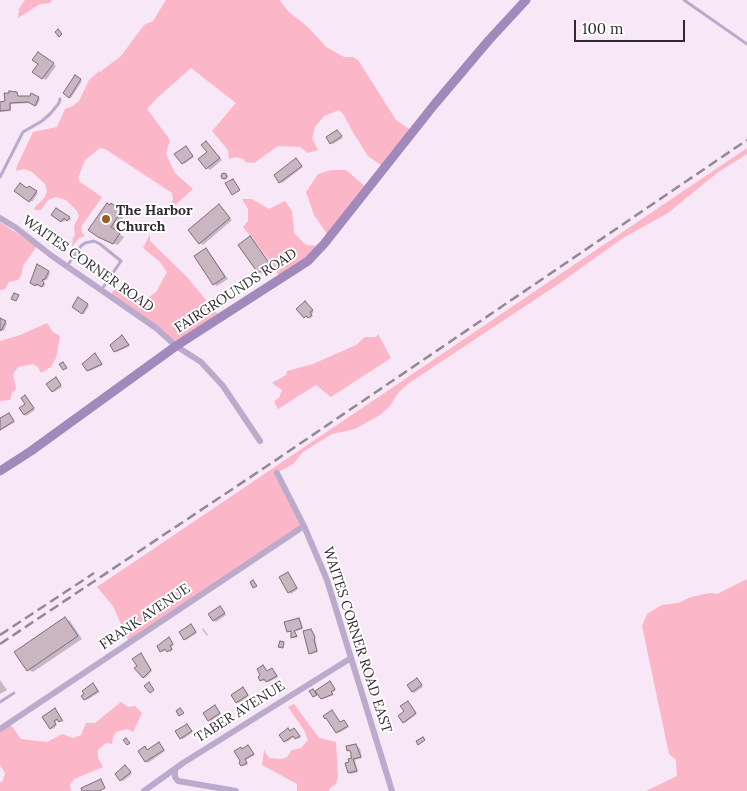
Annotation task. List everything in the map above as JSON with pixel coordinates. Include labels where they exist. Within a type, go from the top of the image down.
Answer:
[{"type":"street","name":"FAIRGROUNDS ROAD","points":[[0,471],[31,451],[176,346],[308,261],[324,244],[440,98],[493,35],[526,0]]},
{"type":"street","name":"WAITES CORNER ROAD","points":[[0,218],[156,328],[176,346],[201,362],[213,373],[260,441]]},
{"type":"street","name":"WAITES CORNER ROAD EAST","points":[[277,473],[304,526],[327,580],[392,791]]},
{"type":"street","name":"FRANK AVENUE","points":[[0,729],[304,526]]},
{"type":"street","name":"TABER AVENUE","points":[[144,791],[183,763],[351,658]]},
{"type":"street","points":[[175,770],[175,776],[178,781],[236,791]]},
{"type":"lane","points":[[684,0],[747,44]]},
{"type":"lane","points":[[0,177],[23,132],[50,114],[60,103],[60,99]]},
{"type":"lane","points":[[67,266],[80,246],[85,243],[94,242],[100,244],[121,260],[101,290]]},
{"type":"lane","points":[[0,702],[14,693]]},
{"type":"shaded area","points":[[25,0],[52,0],[50,3],[40,4],[18,18],[19,9]]},
{"type":"shaded area","points":[[166,0],[279,0],[326,47],[344,57],[353,57],[358,60],[396,120],[412,131],[382,166],[368,156],[339,110],[324,116],[315,127],[312,138],[318,150],[308,153],[300,147],[278,146],[254,163],[245,162],[244,159],[236,157],[229,159],[228,150],[212,131],[236,103],[191,68],[147,109],[170,140],[166,154],[175,173],[193,189],[163,216],[173,200],[172,193],[105,149],[100,148],[85,160],[78,178],[80,182],[102,197],[81,227],[82,233],[85,236],[79,238],[72,247],[73,237],[75,236],[74,226],[79,216],[77,211],[66,200],[56,197],[48,200],[41,210],[35,210],[34,208],[45,197],[47,191],[45,184],[32,172],[24,169],[16,171],[17,166],[33,132],[57,127],[65,109],[79,101],[89,80],[121,56],[144,25],[153,21]]},
{"type":"shaded area","points":[[747,148],[747,154],[717,173],[668,213],[623,238],[560,283],[409,383],[380,415],[355,429],[332,434],[303,452],[293,464],[276,473],[304,525],[129,642],[113,606],[97,587]]},
{"type":"shaded area","points":[[332,170],[346,170],[367,188],[324,244],[306,261],[280,278],[271,262],[243,227],[248,221],[248,209],[242,199],[252,199],[269,209],[285,201],[292,211],[294,233],[306,245],[321,246],[329,237],[314,215],[306,192],[318,174]]},
{"type":"shaded area","points":[[0,222],[37,246],[23,266],[18,280],[9,282],[5,289],[0,290]]},
{"type":"shaded area","points":[[150,234],[150,241],[186,276],[220,317],[177,345],[110,295],[116,288],[127,290],[134,299],[144,301],[156,292],[167,272],[160,262],[143,248]]},
{"type":"shaded area","points":[[47,323],[53,332],[60,336],[56,358],[51,367],[41,373],[38,367],[33,364],[18,367],[13,374],[16,389],[12,393],[10,400],[0,401],[0,341],[20,335]]},
{"type":"shaded area","points":[[378,334],[391,358],[331,397],[316,385],[278,409],[274,401],[279,398],[282,390],[272,383],[286,375],[287,371],[313,364],[356,345],[365,337],[376,337]]},
{"type":"shaded area","points":[[747,579],[747,791],[646,791],[677,776],[676,760],[669,754],[642,626],[647,614],[662,605],[678,603],[691,597],[710,593],[717,594]]},
{"type":"shaded area","points":[[121,702],[128,707],[135,706],[142,713],[133,732],[128,729],[116,732],[112,744],[106,743],[98,750],[98,758],[103,767],[74,779],[70,785],[71,791],[0,791],[0,783],[5,773],[0,765],[0,728],[10,724],[21,739],[47,742],[62,734],[73,738],[81,735],[86,723],[95,723]]},
{"type":"shaded area","points":[[294,704],[319,738],[336,742],[338,776],[336,784],[329,791],[297,791],[297,784],[262,765],[264,750],[269,758],[282,759],[287,757],[292,750],[301,748],[308,740],[304,730],[288,707]]},
{"type":"building","points":[[58,29],[62,34],[59,37],[55,32]]},
{"type":"building","points":[[38,52],[54,63],[42,79],[32,72],[38,64],[32,60]]},
{"type":"building","points":[[75,75],[81,79],[69,98],[63,93]]},
{"type":"building","points":[[9,91],[17,92],[18,96],[30,96],[31,93],[39,97],[35,106],[28,102],[10,103],[10,110],[0,111],[0,102],[5,101],[4,93],[9,93]]},
{"type":"building","points":[[337,130],[342,136],[330,144],[326,137]]},
{"type":"building","points":[[206,141],[220,158],[206,169],[198,159],[207,152],[201,145]]},
{"type":"building","points":[[186,146],[193,156],[182,164],[174,154]]},
{"type":"building","points":[[296,158],[302,166],[279,183],[274,175]]},
{"type":"building","points":[[224,173],[227,176],[224,179],[221,176]]},
{"type":"building","points":[[233,179],[240,190],[232,195],[225,183]]},
{"type":"building","points":[[20,183],[27,188],[29,186],[37,191],[29,202],[14,191]]},
{"type":"building","name":"The Harbor Church","points":[[107,203],[110,205],[111,203],[121,212],[111,227],[120,233],[113,244],[88,230]]},
{"type":"building","points":[[219,204],[230,218],[199,244],[188,230]]},
{"type":"building","points":[[56,208],[70,217],[67,221],[64,218],[61,222],[51,215]]},
{"type":"building","points":[[250,236],[270,264],[258,273],[238,245]]},
{"type":"building","points":[[206,248],[225,277],[213,285],[194,256]]},
{"type":"building","points":[[37,264],[49,271],[45,279],[42,280],[44,283],[42,287],[30,283]]},
{"type":"building","points":[[14,293],[19,295],[16,301],[11,299]]},
{"type":"building","points":[[78,297],[88,304],[82,314],[72,307]]},
{"type":"building","points":[[305,301],[313,310],[310,312],[312,315],[308,318],[306,316],[304,318],[296,309]]},
{"type":"building","points":[[0,318],[6,321],[1,331],[0,330]]},
{"type":"building","points":[[122,335],[129,345],[114,352],[110,345]]},
{"type":"building","points":[[95,353],[102,364],[87,371],[82,364]]},
{"type":"building","points":[[63,362],[67,368],[63,370],[59,364]]},
{"type":"building","points":[[56,377],[61,385],[52,392],[46,384]]},
{"type":"building","points":[[25,395],[34,408],[24,415],[19,408],[25,404],[21,398]]},
{"type":"building","points":[[9,413],[14,421],[0,430],[0,418]]},
{"type":"building","points":[[288,572],[297,588],[288,593],[279,577]]},
{"type":"building","points":[[253,580],[257,586],[253,588],[250,582]]},
{"type":"building","points":[[220,606],[225,613],[213,621],[208,614]]},
{"type":"building","points":[[65,617],[78,636],[27,671],[14,652]]},
{"type":"building","points":[[299,618],[302,628],[294,631],[297,636],[291,638],[291,631],[287,632],[284,622]]},
{"type":"building","points":[[191,624],[196,632],[184,640],[179,632]]},
{"type":"building","points":[[311,629],[315,637],[317,651],[309,654],[303,631]]},
{"type":"building","points":[[169,637],[173,644],[170,646],[172,649],[167,652],[165,649],[160,652],[157,646]]},
{"type":"building","points":[[280,641],[284,642],[283,648],[278,647]]},
{"type":"building","points":[[141,653],[151,670],[143,678],[134,668],[137,666],[132,659]]},
{"type":"building","points":[[263,665],[267,671],[272,668],[277,676],[266,682],[264,679],[260,681],[257,669]]},
{"type":"building","points":[[417,678],[422,685],[412,692],[407,685]]},
{"type":"building","points":[[330,681],[335,689],[331,692],[333,694],[321,699],[315,691]]},
{"type":"building","points":[[149,682],[154,690],[150,693],[144,686]]},
{"type":"building","points":[[93,683],[98,691],[84,700],[81,696],[84,694],[82,691]]},
{"type":"building","points":[[243,687],[248,695],[236,703],[231,695]]},
{"type":"building","points":[[313,689],[317,695],[313,697],[309,691]]},
{"type":"building","points":[[408,701],[416,713],[403,723],[398,716],[404,711],[400,706]]},
{"type":"building","points":[[215,705],[220,713],[208,721],[203,713]]},
{"type":"building","points":[[55,708],[62,720],[59,722],[57,719],[54,721],[56,724],[50,729],[42,717]]},
{"type":"building","points":[[180,708],[184,713],[179,716],[176,711]]},
{"type":"building","points":[[332,710],[340,722],[344,720],[348,726],[336,733],[323,716]]},
{"type":"building","points":[[187,724],[192,731],[180,739],[175,731]]},
{"type":"building","points":[[288,728],[290,731],[294,728],[300,736],[295,739],[293,736],[284,742],[279,735]]},
{"type":"building","points":[[423,737],[425,740],[418,745],[416,741]]},
{"type":"building","points":[[126,738],[130,743],[127,745],[123,740]]},
{"type":"building","points":[[159,742],[164,750],[145,762],[138,751],[145,746],[147,750]]},
{"type":"building","points":[[356,744],[361,757],[353,759],[357,771],[348,773],[345,763],[349,762],[348,759],[352,758],[346,746]]},
{"type":"building","points":[[248,745],[254,754],[245,759],[247,763],[241,766],[234,751]]},
{"type":"building","points":[[125,765],[131,772],[120,781],[115,774]]},
{"type":"building","points":[[101,779],[105,788],[99,791],[82,791],[81,788]]},
{"type":"railway","points":[[0,644],[270,464],[747,140]]},
{"type":"railway","points":[[0,635],[94,573]]},
{"type":"place","name":"The Harbor Church","points":[[106,219]]}]
